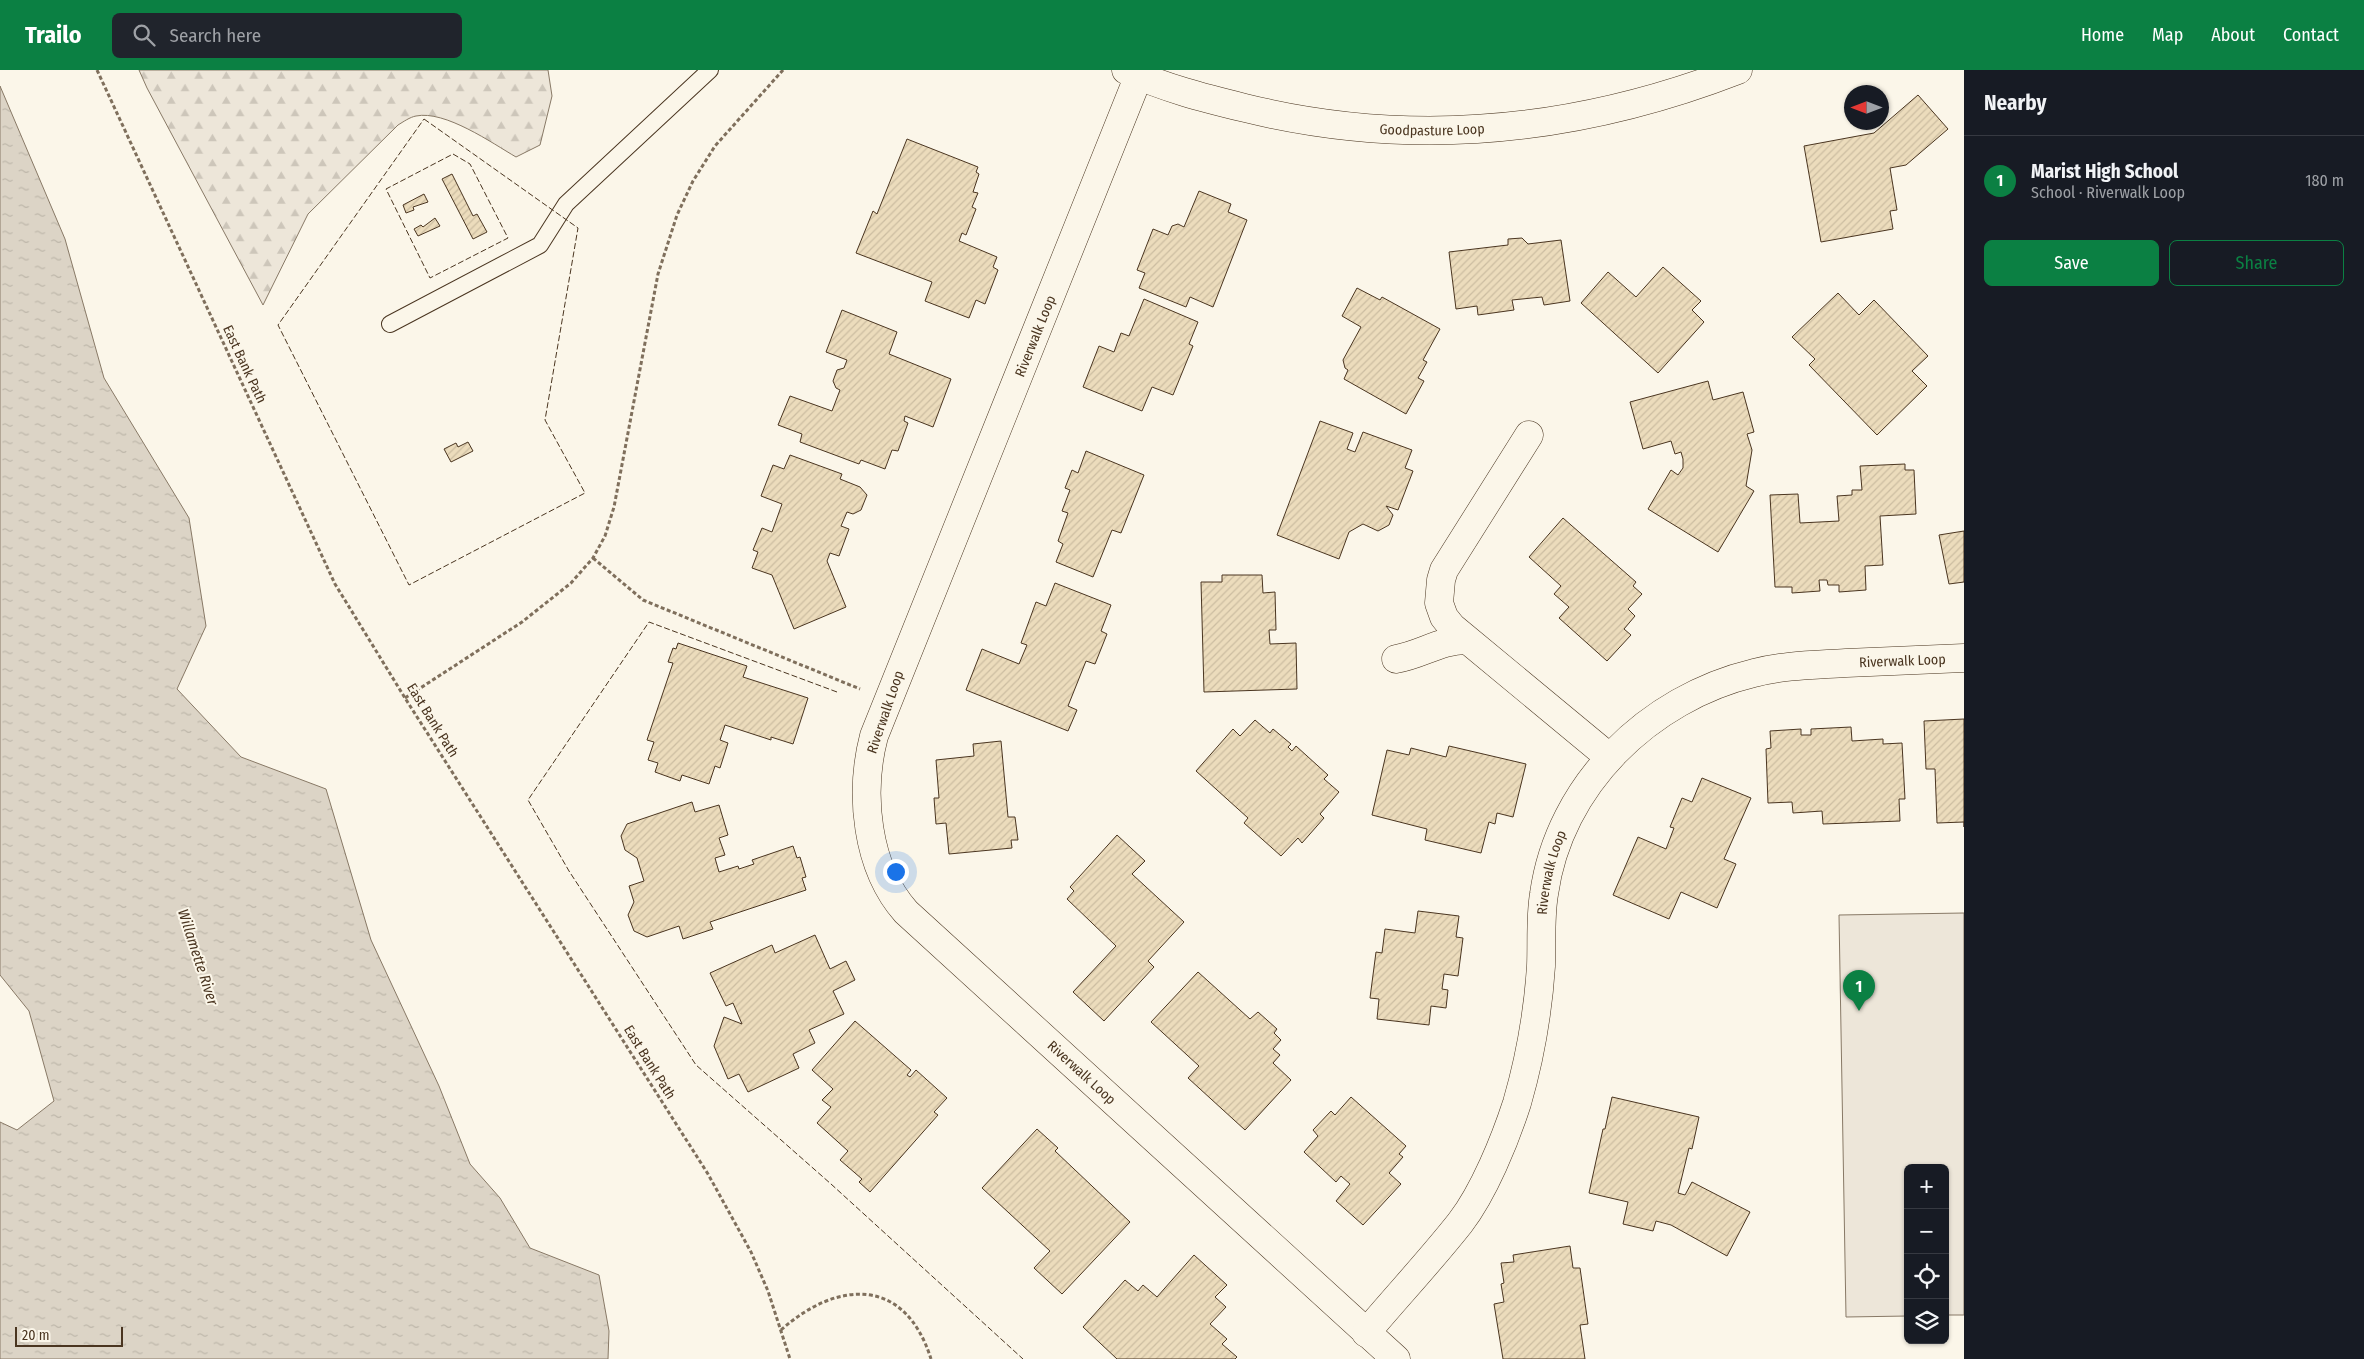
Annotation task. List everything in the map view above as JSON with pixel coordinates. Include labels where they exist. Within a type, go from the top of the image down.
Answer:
[{"type":"street","name":"Goodpasture Loop","points":[[1135,72],[1196,95],[1277,116],[1327,125],[1412,131],[1485,129],[1570,119],[1655,100],[1738,70]]},
{"type":"street","name":"Riverwalk Loop","points":[[1135,72],[887,700],[871,750],[867,795],[869,818],[877,860],[884,880],[898,903],[1203,1185],[1396,1359]]},
{"type":"street","points":[[1529,435],[1444,570],[1439,602],[1444,617],[1466,640],[1609,757]]},
{"type":"street","points":[[1396,659],[1421,653],[1447,641],[1466,640]]},
{"type":"street","name":"Riverwalk Loop","points":[[1366,1333],[1461,1221],[1502,1144],[1527,1066],[1535,1021],[1544,894],[1550,868],[1559,837],[1575,806],[1609,757],[1648,722],[1672,707],[1699,692],[1752,673],[1807,665],[1964,658]]},
{"type":"lane","points":[[390,324],[540,245],[566,204],[710,70]]},
{"type":"path","name":"East Bank Path","points":[[98,70],[316,544],[348,607],[708,1174],[751,1252],[768,1291],[790,1359]]},
{"type":"path","points":[[405,698],[538,611],[570,583],[593,558],[605,536],[614,507],[658,274],[677,215],[693,181],[715,146],[783,70]]},
{"type":"path","points":[[593,558],[643,600],[887,700]]},
{"type":"path","points":[[781,1330],[810,1307],[825,1300],[850,1295],[874,1296],[897,1306],[908,1315],[918,1328],[931,1359]]},
{"type":"green space","points":[[139,70],[548,70],[552,96],[540,145],[516,157],[468,129],[440,118],[428,115],[416,116],[398,125],[308,214],[263,305]]},
{"type":"green space","points":[[1964,913],[1964,1315],[1949,1315],[1949,1164],[1904,1164],[1904,1316],[1846,1317],[1839,915]]},
{"type":"water","name":"Willamette River","points":[[0,86],[65,239],[104,378],[189,518],[206,626],[177,689],[241,757],[326,789],[371,940],[439,1086],[470,1164],[500,1198],[530,1248],[599,1275],[609,1331],[608,1359],[0,1359],[0,1122],[17,1130],[54,1101],[29,1011],[0,975]]},
{"type":"building","points":[[1918,95],[1948,129],[1906,165],[1890,168],[1897,210],[1890,211],[1893,229],[1821,242],[1804,146],[1874,133],[1877,130],[1889,130],[1889,120]]},
{"type":"building","points":[[907,139],[978,167],[976,172],[979,174],[973,192],[978,193],[972,207],[976,209],[966,235],[962,233],[959,241],[997,257],[993,267],[998,270],[985,304],[976,300],[969,318],[925,301],[932,282],[856,253],[873,211],[877,214]]},
{"type":"building","points":[[452,174],[473,216],[477,214],[487,232],[473,239],[442,179]]},
{"type":"building","points":[[1199,191],[1231,204],[1228,212],[1247,220],[1213,307],[1190,297],[1186,307],[1139,288],[1145,273],[1137,270],[1153,229],[1168,235],[1172,226],[1178,224],[1184,227]]},
{"type":"building","points":[[424,194],[428,202],[413,207],[414,210],[406,213],[403,205]]},
{"type":"building","points":[[435,218],[440,226],[418,236],[414,229],[421,225],[423,227]]},
{"type":"building","points":[[1522,238],[1528,244],[1561,240],[1570,301],[1544,305],[1542,297],[1512,300],[1514,310],[1478,315],[1477,306],[1456,309],[1449,252],[1508,245],[1508,239]]},
{"type":"building","points":[[1663,267],[1701,301],[1692,310],[1704,322],[1658,373],[1581,303],[1608,272],[1636,297]]},
{"type":"building","points":[[1357,288],[1380,300],[1382,297],[1440,329],[1423,360],[1427,362],[1418,378],[1424,381],[1406,414],[1344,379],[1348,370],[1345,368],[1343,360],[1361,327],[1342,316]]},
{"type":"building","points":[[1838,293],[1859,315],[1874,300],[1928,356],[1912,371],[1927,386],[1877,435],[1809,365],[1815,359],[1792,337]]},
{"type":"building","points":[[1144,299],[1198,322],[1189,344],[1193,346],[1173,395],[1152,387],[1142,411],[1083,387],[1099,346],[1114,352],[1121,333],[1129,336]]},
{"type":"building","points":[[842,310],[897,332],[889,354],[951,379],[933,427],[905,416],[904,421],[908,423],[898,451],[892,450],[885,469],[861,460],[859,464],[800,442],[802,434],[778,425],[790,396],[832,411],[840,390],[836,388],[833,381],[837,370],[844,368],[847,360],[826,352]]},
{"type":"building","points":[[1708,381],[1713,400],[1743,392],[1754,432],[1747,434],[1752,450],[1746,486],[1754,491],[1718,552],[1648,509],[1671,470],[1678,475],[1683,468],[1683,459],[1681,452],[1675,454],[1671,441],[1643,449],[1630,402]]},
{"type":"building","points":[[1320,421],[1353,433],[1347,449],[1355,452],[1363,432],[1412,450],[1405,468],[1413,471],[1398,510],[1386,506],[1393,515],[1389,525],[1378,531],[1363,524],[1349,532],[1339,559],[1277,535]]},
{"type":"building","points":[[468,442],[473,451],[451,462],[444,449],[456,443],[458,447]]},
{"type":"building","points":[[1086,451],[1144,475],[1121,533],[1112,530],[1093,577],[1056,562],[1063,544],[1058,541],[1068,513],[1062,511],[1070,490],[1065,488],[1072,470],[1078,473]]},
{"type":"building","points":[[790,455],[842,474],[840,479],[860,487],[867,495],[861,510],[853,514],[847,512],[841,526],[849,529],[839,556],[830,553],[827,561],[846,607],[794,629],[772,575],[752,568],[758,552],[753,550],[762,528],[772,532],[782,504],[761,496],[773,465],[784,469]]},
{"type":"building","points":[[1905,464],[1905,470],[1914,470],[1916,514],[1880,516],[1883,565],[1865,566],[1866,590],[1839,592],[1839,585],[1828,585],[1827,580],[1819,580],[1820,591],[1792,593],[1792,587],[1775,587],[1770,495],[1798,494],[1800,523],[1839,521],[1837,496],[1852,495],[1852,490],[1862,490],[1860,466]]},
{"type":"building","points":[[1563,518],[1636,582],[1633,586],[1642,594],[1628,609],[1635,616],[1624,629],[1631,635],[1607,661],[1559,618],[1569,607],[1554,594],[1561,586],[1529,557]]},
{"type":"building","points":[[1964,531],[1964,582],[1949,584],[1939,535]]},
{"type":"building","points":[[1222,575],[1262,575],[1263,593],[1275,592],[1276,630],[1269,630],[1270,644],[1296,643],[1297,689],[1204,692],[1201,582],[1222,582]]},
{"type":"building","points":[[1055,583],[1111,605],[1101,631],[1107,634],[1095,664],[1086,661],[1068,706],[1077,710],[1068,731],[966,690],[982,649],[1019,664],[1027,645],[1021,643],[1036,602],[1046,606]]},
{"type":"building","points":[[678,643],[747,666],[743,677],[808,698],[793,744],[771,737],[771,740],[725,725],[720,740],[728,743],[720,768],[715,766],[709,784],[682,775],[680,781],[655,772],[658,763],[648,760],[654,742],[647,740],[673,663],[668,662],[673,648],[676,649]]},
{"type":"building","points":[[1964,719],[1964,822],[1937,823],[1935,769],[1926,769],[1924,721]]},
{"type":"building","points":[[1255,720],[1270,733],[1273,729],[1291,744],[1288,747],[1292,751],[1296,746],[1328,775],[1324,779],[1339,792],[1320,814],[1324,818],[1302,843],[1298,838],[1281,856],[1244,823],[1248,818],[1196,771],[1233,729],[1240,736]]},
{"type":"building","points":[[1851,727],[1852,741],[1883,739],[1883,744],[1902,743],[1905,799],[1899,799],[1900,821],[1823,824],[1822,811],[1793,813],[1792,802],[1768,803],[1766,749],[1771,748],[1770,731],[1801,729],[1801,735],[1811,735],[1811,729]]},
{"type":"building","points":[[1001,741],[1008,817],[1015,817],[1018,840],[1011,840],[1012,848],[949,854],[946,823],[936,824],[934,798],[939,798],[936,760],[974,756],[973,744]]},
{"type":"building","points":[[1449,746],[1526,764],[1513,817],[1497,813],[1495,824],[1489,822],[1481,853],[1425,840],[1427,829],[1372,815],[1387,750],[1409,755],[1411,748],[1446,757]]},
{"type":"building","points":[[1702,778],[1751,798],[1724,859],[1736,864],[1717,908],[1681,892],[1669,919],[1613,895],[1638,837],[1666,849],[1674,828],[1670,827],[1682,798],[1692,802]]},
{"type":"building","points":[[692,802],[695,812],[719,805],[728,835],[719,838],[725,855],[715,858],[719,872],[738,866],[739,869],[754,864],[752,860],[793,846],[797,858],[800,857],[806,877],[802,878],[806,890],[710,922],[713,929],[683,939],[679,926],[647,937],[634,931],[628,915],[634,902],[629,886],[644,881],[637,858],[625,850],[621,836],[627,824]]},
{"type":"building","points":[[1117,835],[1145,861],[1132,874],[1184,922],[1148,961],[1154,967],[1104,1021],[1073,992],[1116,946],[1067,899],[1074,891],[1070,887]]},
{"type":"building","points":[[1418,911],[1459,916],[1456,937],[1463,938],[1458,976],[1444,974],[1442,989],[1448,990],[1446,1008],[1431,1006],[1429,1025],[1377,1019],[1379,999],[1370,998],[1376,952],[1382,953],[1385,929],[1415,933]]},
{"type":"building","points":[[815,935],[830,969],[846,961],[855,980],[833,991],[844,1014],[809,1030],[815,1043],[793,1054],[799,1068],[748,1092],[739,1074],[728,1079],[714,1046],[724,1017],[742,1024],[733,1003],[726,1006],[710,973],[772,945],[775,953]]},
{"type":"building","points":[[1198,972],[1250,1019],[1258,1012],[1277,1029],[1274,1033],[1281,1040],[1273,1049],[1280,1055],[1273,1063],[1291,1080],[1245,1130],[1188,1078],[1199,1066],[1151,1022]]},
{"type":"building","points":[[855,1021],[911,1070],[907,1075],[910,1077],[916,1070],[947,1098],[934,1112],[938,1115],[870,1192],[859,1182],[862,1179],[840,1160],[848,1151],[817,1123],[831,1107],[822,1100],[833,1089],[812,1070]]},
{"type":"building","points":[[1351,1097],[1406,1146],[1399,1154],[1403,1157],[1389,1173],[1401,1184],[1363,1225],[1336,1201],[1350,1184],[1341,1176],[1336,1182],[1304,1152],[1318,1136],[1313,1130],[1331,1111],[1335,1115]]},
{"type":"building","points":[[1612,1097],[1699,1117],[1692,1149],[1689,1148],[1678,1193],[1685,1195],[1692,1182],[1750,1212],[1727,1256],[1671,1225],[1656,1221],[1653,1231],[1623,1224],[1628,1202],[1589,1193]]},
{"type":"building","points":[[1037,1129],[1058,1148],[1055,1151],[1130,1222],[1062,1294],[1034,1268],[1050,1251],[982,1188]]},
{"type":"building","points":[[1570,1246],[1573,1268],[1580,1268],[1588,1324],[1580,1325],[1585,1359],[1503,1359],[1494,1304],[1504,1302],[1501,1284],[1504,1283],[1501,1263],[1514,1262],[1513,1255]]},
{"type":"building","points":[[1194,1255],[1227,1285],[1215,1297],[1226,1307],[1210,1324],[1227,1339],[1222,1344],[1237,1357],[1235,1359],[1117,1359],[1083,1327],[1125,1280],[1138,1291],[1143,1285],[1157,1297]]},
{"type":"fence","points":[[424,119],[578,228],[545,420],[585,493],[409,585],[278,325],[424,119]]},
{"type":"fence","points":[[453,154],[470,164],[508,238],[430,278],[386,189],[453,154]]},
{"type":"fence","points":[[837,692],[649,622],[528,800],[569,871],[696,1065],[831,1184],[1023,1359]]},
{"type":"place","name":"Marist High School","points":[[1859,1011]]}]
